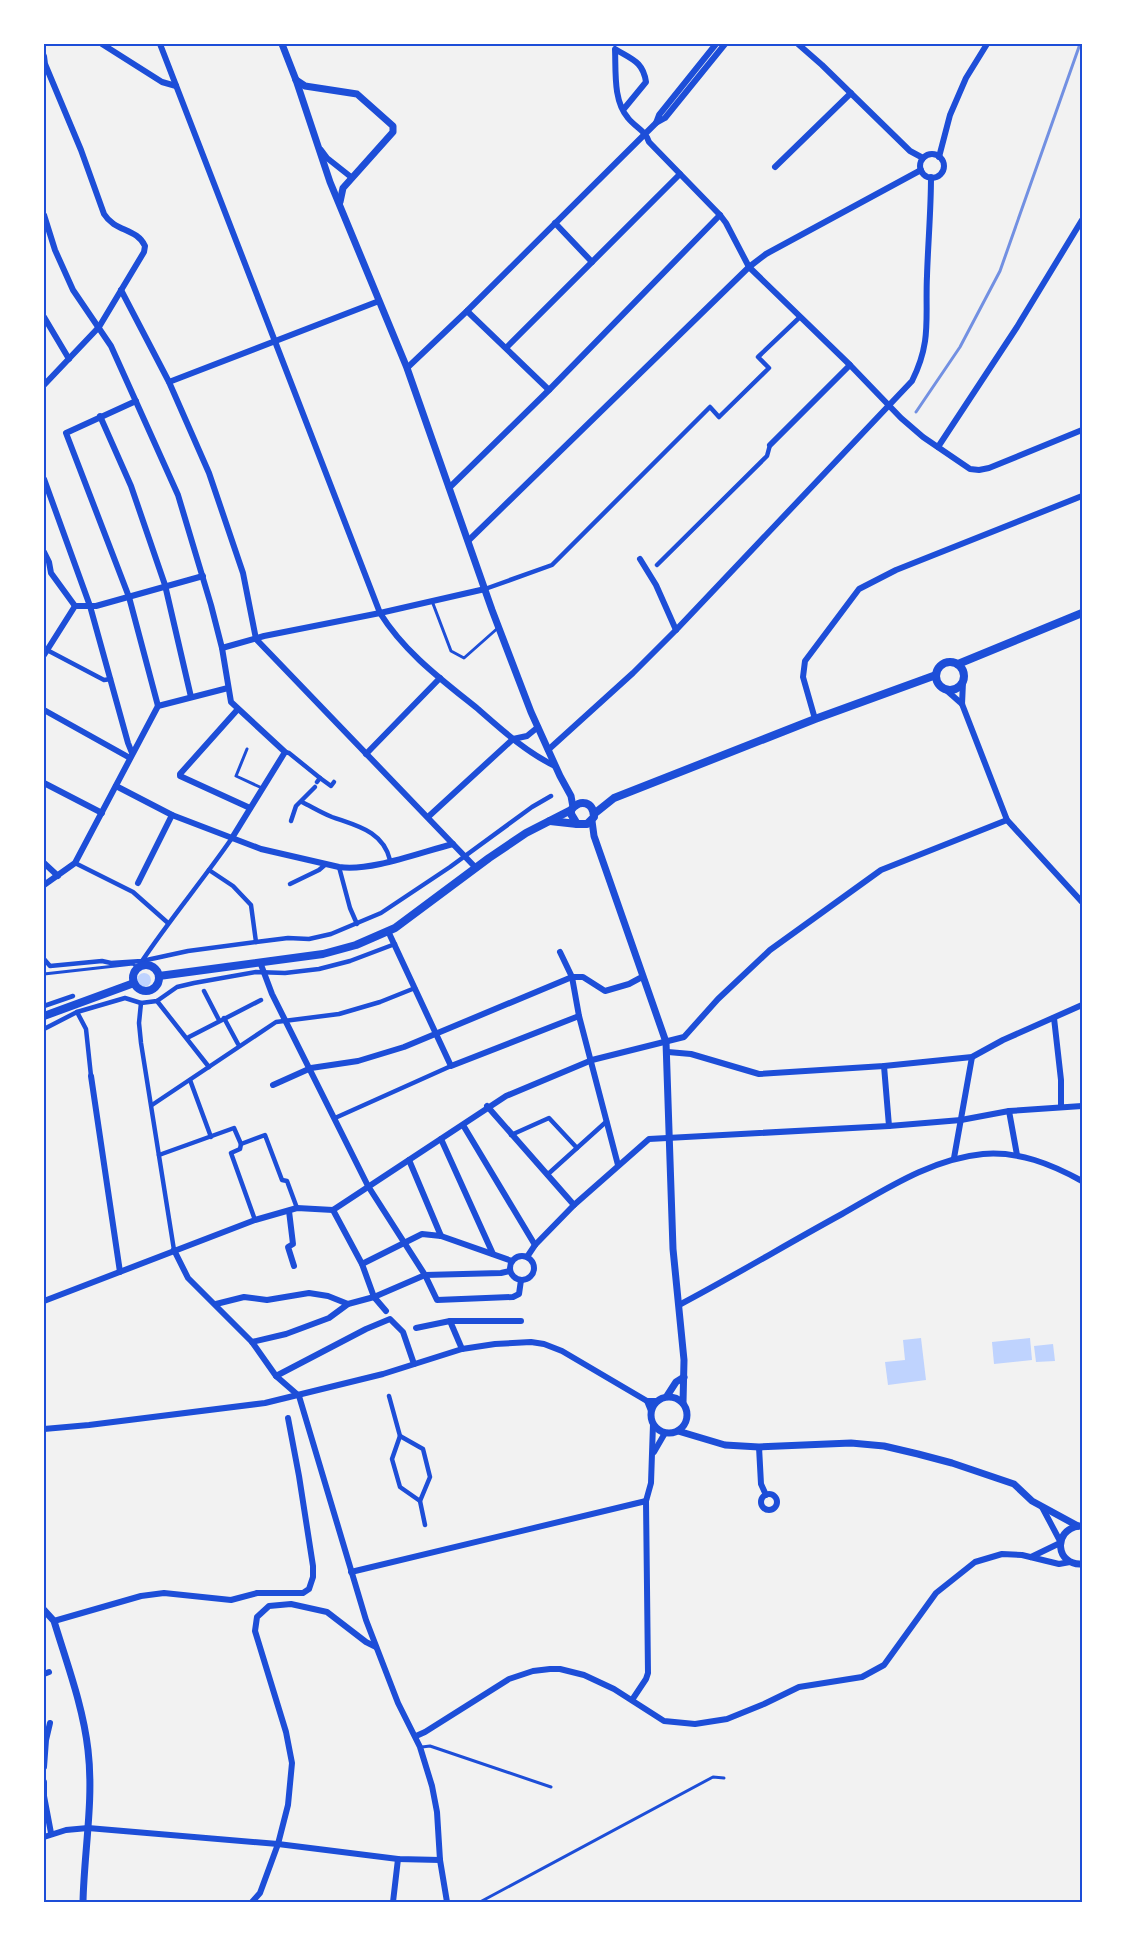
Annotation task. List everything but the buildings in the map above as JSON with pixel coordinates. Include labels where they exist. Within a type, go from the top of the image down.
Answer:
[{"type":"main road","points":[[942,687],[936,675],[937,670],[944,663],[958,664],[1083,613]]},
{"type":"main road","points":[[914,681],[956,689],[983,654]]},
{"type":"main road","points":[[958,664],[964,678]]},
{"type":"main road","points":[[550,821],[587,816],[614,798],[914,681],[936,675]]},
{"type":"main road","points":[[572,809],[571,814],[587,816]]},
{"type":"main road","points":[[572,809],[587,816]]},
{"type":"main road","points":[[159,976],[323,954],[356,945],[395,928],[526,833],[572,809]]},
{"type":"main road","points":[[141,965],[155,968],[159,976],[158,984],[152,991],[139,990],[134,983],[133,975],[141,965]]},
{"type":"main road","points":[[44,1016],[134,983]]},
{"type":"street","points":[[102,44],[162,82],[176,86]]},
{"type":"street","points":[[160,44],[380,613],[407,650],[513,739],[536,757],[555,766]]},
{"type":"street","points":[[282,44],[330,182],[407,368],[485,589],[538,726],[571,796],[587,816],[666,1042],[673,1249],[684,1377],[683,1403]]},
{"type":"street","points":[[608,44],[639,63],[645,71],[646,82],[623,110]]},
{"type":"street","points":[[656,123],[659,115],[717,44]]},
{"type":"street","points":[[407,368],[656,123],[666,118],[725,44]]},
{"type":"street","points":[[798,44],[910,151],[923,158]]},
{"type":"street","points":[[939,157],[950,115],[962,87],[987,44]]},
{"type":"street","points":[[615,49],[618,98],[627,117],[646,134],[649,142],[720,215],[749,267],[850,365],[889,407],[923,437],[970,469],[979,470],[1083,430]]},
{"type":"street","points":[[44,56],[45,64],[81,150],[104,214],[109,222],[142,240],[145,246],[144,252],[99,327],[44,385]]},
{"type":"street","points":[[296,80],[305,86],[357,94],[393,126],[393,132],[341,191],[340,203]]},
{"type":"street","points":[[775,167],[851,93]]},
{"type":"street","points":[[319,147],[327,158],[351,177]]},
{"type":"street","points":[[933,154],[939,157],[943,163],[943,170],[938,176],[925,175],[920,164],[923,158],[933,154]]},
{"type":"street","points":[[468,542],[749,267],[766,254],[921,170]]},
{"type":"street","points":[[506,348],[680,174]]},
{"type":"street","points":[[548,750],[633,673],[676,630],[912,381],[922,361],[927,331],[931,177]]},
{"type":"street","points":[[44,215],[55,250],[73,290],[111,346],[178,495],[222,648],[231,702],[285,752],[289,753],[317,782],[331,786],[334,782]]},
{"type":"street","points":[[449,488],[549,390],[720,215]]},
{"type":"street","points":[[938,447],[1017,327],[1083,220]]},
{"type":"street","points":[[555,223],[592,262]]},
{"type":"street","points":[[122,290],[169,382],[209,473],[243,573],[256,639],[476,868]]},
{"type":"street","points":[[169,382],[379,301]]},
{"type":"street","points":[[467,311],[549,390]]},
{"type":"street","points":[[222,648],[485,589],[552,565],[710,407],[719,417],[769,368],[759,357],[801,318]]},
{"type":"street","points":[[44,321],[69,359]]},
{"type":"street","points":[[657,565],[767,456],[770,445],[850,365]]},
{"type":"street","points":[[44,885],[75,863],[158,706],[129,597],[66,433],[136,401]]},
{"type":"street","points":[[100,416],[131,486],[165,585],[191,697]]},
{"type":"street","points":[[44,479],[90,606],[131,755]]},
{"type":"street","points":[[816,719],[803,677],[805,661],[859,589],[896,570],[1083,496]]},
{"type":"street","points":[[44,552],[51,573]]},
{"type":"street","points":[[640,559],[656,585],[676,630]]},
{"type":"street","points":[[44,566],[75,606]]},
{"type":"street","points":[[75,606],[90,606],[129,597],[203,576]]},
{"type":"street","points":[[75,606],[45,653],[104,680],[111,679]]},
{"type":"street","points":[[366,754],[440,678]]},
{"type":"street","points":[[964,678],[962,705],[1007,820],[1083,902]]},
{"type":"street","points":[[942,687],[962,705]]},
{"type":"street","points":[[158,706],[228,688]]},
{"type":"street","points":[[238,709],[180,776],[250,808]]},
{"type":"street","points":[[44,710],[131,755]]},
{"type":"street","points":[[428,817],[513,739],[528,736],[538,726]]},
{"type":"street","points":[[141,965],[168,923],[232,838],[285,752]]},
{"type":"street","points":[[291,821],[296,806],[302,802],[317,782]]},
{"type":"street","points":[[44,783],[102,813]]},
{"type":"street","points":[[116,786],[172,815],[261,849],[350,869],[453,844]]},
{"type":"street","points":[[44,959],[50,966],[102,961],[141,965],[188,951],[288,938],[309,939],[331,934],[381,912],[551,796]]},
{"type":"street","points":[[571,796],[572,809]]},
{"type":"street","points":[[302,802],[331,816],[353,823],[377,837],[387,848],[390,860]]},
{"type":"street","points":[[138,883],[172,815]]},
{"type":"street","points":[[44,1301],[255,1220],[297,1208],[333,1210],[506,1095],[592,1060],[684,1037],[718,999],[770,950],[881,870],[1007,820]]},
{"type":"street","points":[[44,863],[58,876]]},
{"type":"street","points":[[75,863],[133,892],[168,923]]},
{"type":"street","points":[[291,884],[326,864]]},
{"type":"street","points":[[339,867],[350,908],[357,924]]},
{"type":"street","points":[[210,870],[233,886],[251,905],[256,942]]},
{"type":"street","points":[[388,931],[451,1066]]},
{"type":"street","points":[[44,1029],[77,1012],[125,998],[141,1003],[157,1001],[177,987],[263,972],[285,974],[320,969],[350,961],[395,944]]},
{"type":"street","points":[[560,952],[572,976],[579,1016],[618,1165]]},
{"type":"street","points":[[260,962],[368,1186],[425,1275],[436,1300],[513,1297],[519,1294],[520,1280]]},
{"type":"street","points":[[273,1085],[311,1068],[358,1061],[404,1047],[572,976],[582,977],[605,991],[629,984],[642,977]]},
{"type":"street","points":[[152,1105],[276,1022],[339,1014],[380,1002],[415,988]]},
{"type":"street","points":[[204,991],[238,1044]]},
{"type":"street","points":[[44,1006],[73,996]]},
{"type":"street","points":[[189,1037],[261,1000]]},
{"type":"street","points":[[157,1001],[209,1067]]},
{"type":"street","points":[[141,1003],[139,1023],[141,1043],[174,1250],[188,1278],[252,1342],[276,1376],[299,1396],[366,1620],[398,1703],[420,1747],[437,1812],[440,1860],[447,1902]]},
{"type":"street","points":[[668,1052],[691,1054],[759,1074],[884,1066],[972,1057],[1003,1040],[1083,1005]]},
{"type":"street","points":[[77,1012],[86,1029],[120,1272]]},
{"type":"street","points":[[335,1119],[451,1066],[579,1016]]},
{"type":"street","points":[[1054,1018],[1061,1080],[1061,1107]]},
{"type":"street","points":[[954,1158],[972,1057]]},
{"type":"street","points":[[884,1066],[889,1126]]},
{"type":"street","points":[[190,1080],[211,1137]]},
{"type":"street","points":[[487,1106],[574,1205]]},
{"type":"street","points":[[526,1257],[574,1205],[649,1139],[889,1126],[1083,1106]]},
{"type":"street","points":[[1009,1112],[1017,1155]]},
{"type":"street","points":[[511,1135],[549,1118],[577,1148]]},
{"type":"street","points":[[547,1175],[607,1121]]},
{"type":"street","points":[[464,1125],[535,1245]]},
{"type":"street","points":[[159,1155],[234,1128],[242,1144]]},
{"type":"street","points":[[255,1220],[231,1153],[240,1149],[242,1144],[264,1135],[282,1180],[287,1181],[297,1208]]},
{"type":"street","points":[[441,1139],[493,1254]]},
{"type":"street","points":[[679,1305],[907,1177],[954,1158],[985,1154],[1017,1155],[1053,1165],[1083,1180]]},
{"type":"street","points":[[410,1160],[441,1236]]},
{"type":"street","points":[[333,1210],[362,1264],[374,1297],[387,1311]]},
{"type":"street","points":[[289,1211],[294,1244],[288,1247],[294,1266]]},
{"type":"street","points":[[362,1264],[422,1234],[441,1236],[512,1261]]},
{"type":"street","points":[[519,1257],[526,1257],[532,1262],[533,1273],[528,1278],[520,1280],[510,1271],[512,1261],[519,1257]]},
{"type":"street","points":[[252,1342],[285,1334],[329,1318],[348,1304],[374,1297],[425,1275],[510,1271]]},
{"type":"street","points":[[216,1304],[244,1297],[267,1300],[309,1293],[328,1296],[348,1304]]},
{"type":"street","points":[[276,1376],[390,1319],[403,1332],[414,1364]]},
{"type":"street","points":[[416,1328],[450,1321],[520,1321]]},
{"type":"street","points":[[450,1321],[462,1349]]},
{"type":"street","points":[[44,1429],[201,1412],[299,1396],[383,1374],[462,1349],[495,1344],[531,1342],[544,1344],[562,1351],[647,1401],[657,1401],[667,1396],[676,1382],[684,1377]]},
{"type":"street","points":[[383,1374],[385,1382]]},
{"type":"street","points":[[389,1396],[400,1436],[392,1459],[400,1487],[420,1501]]},
{"type":"street","points":[[667,1396],[679,1399],[688,1414],[687,1420],[678,1431]]},
{"type":"street","points":[[632,1700],[648,1673],[646,1501],[651,1483],[653,1424],[647,1401]]},
{"type":"street","points":[[651,1411],[657,1401]]},
{"type":"street","points":[[54,1621],[141,1596],[164,1593],[231,1600],[257,1593],[303,1593],[309,1589],[313,1577],[313,1566],[288,1418]]},
{"type":"street","points":[[687,1420],[698,1437]]},
{"type":"street","points":[[653,1424],[664,1433],[678,1431],[725,1445],[759,1447],[851,1443],[884,1446],[952,1463],[1014,1484],[1032,1501],[1080,1526]]},
{"type":"street","points":[[652,1455],[664,1433]]},
{"type":"street","points":[[400,1436],[423,1449],[430,1477],[420,1501],[425,1525]]},
{"type":"street","points":[[759,1447],[761,1484],[766,1495]]},
{"type":"street","points":[[351,1572],[646,1501]]},
{"type":"street","points":[[1042,1507],[1060,1542],[1063,1555],[1070,1562]]},
{"type":"street","points":[[1030,1557],[1060,1542],[1066,1531],[1080,1526]]},
{"type":"street","points":[[416,1736],[509,1679],[533,1671],[560,1669],[584,1675],[632,1700],[664,1721],[695,1724],[726,1719],[799,1687],[862,1677],[884,1665],[936,1593],[975,1562],[1002,1554],[1030,1557],[1059,1564],[1070,1562],[1082,1565]]},
{"type":"street","points":[[252,1902],[260,1893],[278,1844],[288,1804],[292,1763],[286,1732],[255,1631],[257,1617],[269,1606],[291,1604],[327,1612],[366,1642],[376,1645],[384,1664]]},
{"type":"street","points":[[44,1610],[54,1621],[81,1711],[88,1752],[88,1828],[83,1902]]},
{"type":"street","points":[[44,1767],[50,1723]]},
{"type":"street","points":[[44,1782],[44,1796],[51,1833]]},
{"type":"street","points":[[44,1837],[51,1833],[88,1828],[278,1844],[398,1859],[440,1860]]},
{"type":"street","points":[[393,1902],[398,1859]]},
{"type":"lane","points":[[432,601],[451,651],[464,658],[499,627]]},
{"type":"lane","points":[[247,749],[236,776],[264,789]]},
{"type":"lane","points":[[44,974],[141,965]]},
{"type":"lane","points":[[420,1747],[430,1746],[551,1786]]},
{"type":"lane","points":[[480,1902],[713,1777],[724,1778]]},
{"type":"water","points":[[144,973],[149,975],[151,980],[149,985],[144,987],[139,985],[137,980],[139,975]]},
{"type":"water","points":[[921,1338],[926,1380],[888,1385],[885,1362],[905,1360],[903,1340]]},
{"type":"water","points":[[1030,1338],[1032,1360],[994,1364],[992,1342]]},
{"type":"water","points":[[1053,1344],[1055,1361],[1036,1362],[1034,1346]]},
{"type":"railway","points":[[916,412],[960,347],[1000,271],[1080,44]]}]
